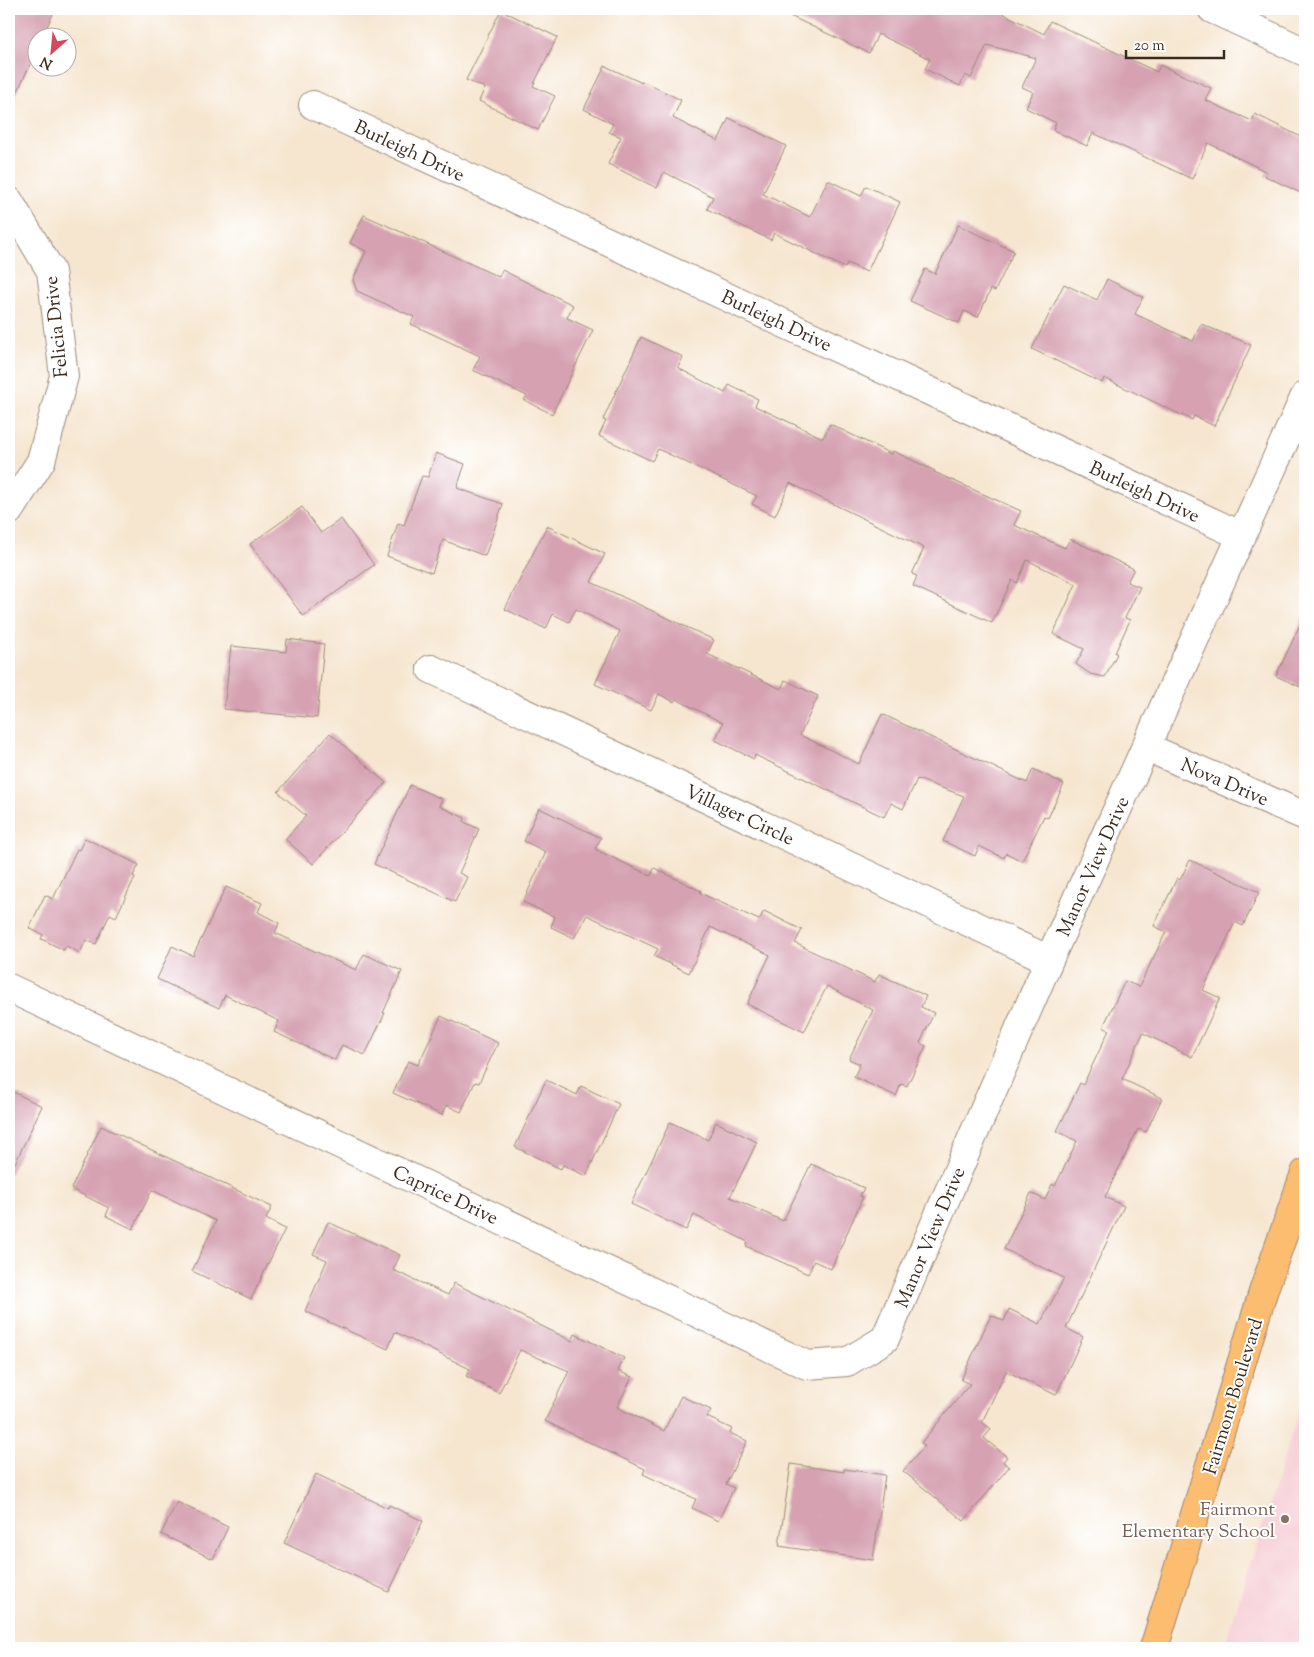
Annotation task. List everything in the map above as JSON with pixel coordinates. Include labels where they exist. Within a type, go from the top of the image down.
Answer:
[{"type":"main road","name":"Fairmont Boulevard","points":[[1154,1648],[1264,1289],[1305,1173]]},
{"type":"street","points":[[1212,9],[1305,52]]},
{"type":"street","name":"Burleigh Drive","points":[[313,105],[1242,536]]},
{"type":"street","name":"Felicia Drive","points":[[9,201],[51,270],[64,376],[41,460],[9,511]]},
{"type":"street","name":"Manor View Drive","points":[[885,1339],[1049,960],[1305,396]]},
{"type":"street","name":"Villager Circle","points":[[431,669],[1049,960]]},
{"type":"street","name":"Nova Drive","points":[[1146,746],[1305,816]]},
{"type":"street","name":"Caprice Drive","points":[[9,988],[807,1365],[847,1362],[885,1339]]},
{"type":"shaded area","name":"Fairmont Elementary School","points":[[1305,1391],[1305,1648],[1224,1648]]},
{"type":"building","points":[[9,9],[55,9],[46,28],[28,28],[28,69],[9,110]]},
{"type":"building","points":[[775,9],[994,9],[1044,34],[1050,21],[1157,72],[1160,65],[1211,88],[1205,100],[1252,121],[1255,114],[1305,139],[1305,195],[1265,176],[1267,172],[1208,143],[1192,179],[1093,133],[1087,146],[1053,130],[1056,123],[1026,108],[1033,92],[1022,87],[1036,58],[987,45],[971,78],[965,75],[960,86],[925,69],[930,59],[878,34],[869,53]]},
{"type":"building","points":[[501,10],[557,37],[533,86],[555,96],[538,130],[479,101],[485,88],[466,80]]},
{"type":"building","points":[[605,66],[681,100],[673,118],[718,141],[729,118],[786,146],[763,194],[810,217],[828,180],[861,196],[866,186],[900,202],[867,272],[847,263],[845,268],[774,233],[771,240],[707,209],[713,197],[664,172],[657,188],[608,164],[621,137],[609,132],[613,124],[584,109]]},
{"type":"building","points":[[364,215],[499,277],[502,270],[573,305],[567,318],[593,330],[552,414],[524,400],[527,396],[473,370],[480,356],[411,324],[414,317],[357,291],[353,280],[366,251],[350,243]]},
{"type":"building","points":[[958,225],[1014,251],[995,291],[991,289],[978,317],[964,311],[959,323],[910,301],[925,269],[935,274]]},
{"type":"building","points":[[1107,279],[1143,297],[1135,314],[1193,341],[1201,324],[1251,345],[1214,426],[1194,416],[1192,420],[1104,378],[1102,383],[1032,349],[1064,284],[1097,300]]},
{"type":"building","points":[[641,337],[683,357],[678,368],[725,393],[729,385],[758,399],[755,406],[823,438],[830,424],[891,454],[893,451],[934,472],[1021,511],[1014,525],[1065,548],[1070,539],[1134,569],[1127,582],[1140,587],[1125,618],[1130,620],[1115,653],[1117,654],[1105,677],[1090,674],[1076,664],[1084,649],[1053,634],[1076,584],[1027,560],[1017,583],[1012,580],[992,623],[913,586],[917,576],[912,574],[924,548],[790,483],[775,516],[752,504],[757,496],[658,449],[652,461],[599,436],[606,421],[603,420]]},
{"type":"building","points":[[436,453],[465,464],[457,488],[503,504],[485,556],[443,540],[432,573],[387,556],[398,523],[404,525],[422,476],[428,477]]},
{"type":"building","points":[[302,507],[321,533],[341,519],[374,565],[303,616],[250,544]]},
{"type":"building","points":[[547,526],[605,554],[591,582],[714,640],[707,654],[781,689],[785,680],[818,696],[800,735],[859,764],[882,714],[1027,783],[1033,769],[1064,784],[1048,818],[1044,816],[1022,861],[1006,853],[1004,858],[979,846],[975,856],[943,841],[964,796],[917,779],[903,809],[891,803],[884,817],[755,755],[754,759],[715,740],[723,723],[676,699],[674,702],[659,694],[651,710],[595,684],[620,631],[576,609],[569,622],[553,614],[546,629],[505,609]]},
{"type":"building","points":[[1305,614],[1305,689],[1276,676]]},
{"type":"building","points":[[287,639],[324,644],[317,718],[224,709],[231,646],[286,652]]},
{"type":"building","points":[[330,733],[386,783],[313,864],[285,839],[306,816],[278,792]]},
{"type":"building","points":[[410,785],[442,799],[439,806],[465,818],[464,822],[479,829],[459,873],[467,877],[455,902],[374,864]]},
{"type":"building","points":[[539,808],[601,838],[595,849],[651,876],[654,868],[701,891],[700,893],[759,920],[764,911],[802,930],[795,943],[875,982],[879,974],[926,996],[921,1007],[934,1013],[920,1043],[926,1046],[907,1086],[901,1084],[896,1096],[854,1077],[860,1064],[849,1059],[873,1010],[827,986],[804,1032],[747,1004],[770,955],[710,927],[689,973],[654,956],[658,949],[587,915],[574,938],[551,927],[555,917],[523,902],[546,852],[524,841]]},
{"type":"building","points":[[85,838],[139,865],[116,917],[110,914],[96,944],[86,940],[80,953],[66,946],[64,950],[41,939],[43,935],[29,928],[45,895],[53,899],[77,849],[79,850]]},
{"type":"building","points":[[1190,860],[1259,892],[1243,926],[1235,922],[1203,990],[1220,998],[1192,1057],[1143,1033],[1122,1079],[1162,1098],[1146,1132],[1138,1129],[1105,1197],[1124,1206],[1066,1328],[1083,1337],[1056,1395],[1006,1371],[982,1422],[991,1429],[984,1438],[1007,1457],[1003,1462],[1009,1467],[964,1521],[903,1471],[925,1446],[921,1443],[970,1384],[961,1380],[991,1315],[1004,1321],[1009,1309],[1040,1324],[1064,1278],[1004,1249],[1031,1193],[1045,1200],[1052,1184],[1055,1186],[1077,1141],[1057,1131],[1080,1083],[1083,1085],[1109,1030],[1103,1027],[1125,981],[1139,987],[1166,932],[1154,926],[1177,878],[1180,880]]},
{"type":"building","points":[[226,887],[262,903],[258,912],[279,923],[275,933],[356,970],[364,954],[402,971],[365,1055],[342,1045],[335,1060],[274,1032],[279,1021],[225,995],[219,1008],[157,979],[172,946],[193,956]]},
{"type":"building","points":[[441,1016],[498,1043],[479,1083],[475,1082],[461,1112],[446,1105],[442,1115],[393,1093],[408,1061],[418,1065]]},
{"type":"building","points":[[546,1080],[577,1095],[581,1086],[619,1104],[586,1176],[563,1165],[561,1169],[515,1147]]},
{"type":"building","points":[[9,1090],[42,1106],[9,1176]]},
{"type":"building","points":[[670,1122],[708,1140],[716,1122],[757,1142],[730,1197],[783,1221],[811,1164],[864,1188],[860,1196],[863,1197],[831,1269],[814,1261],[808,1274],[746,1246],[748,1242],[694,1215],[686,1230],[631,1204]]},
{"type":"building","points":[[101,1126],[272,1207],[266,1219],[285,1229],[251,1299],[192,1271],[216,1221],[152,1190],[133,1229],[106,1216],[109,1208],[71,1189]]},
{"type":"building","points":[[328,1222],[400,1255],[393,1270],[448,1295],[454,1283],[572,1341],[575,1334],[624,1358],[618,1371],[632,1377],[617,1407],[664,1431],[681,1396],[711,1410],[707,1417],[732,1429],[730,1433],[747,1441],[726,1484],[734,1488],[718,1521],[692,1508],[696,1499],[643,1474],[645,1469],[545,1421],[569,1371],[520,1350],[499,1393],[466,1376],[470,1369],[395,1332],[388,1349],[305,1311],[327,1260],[313,1254]]},
{"type":"building","points":[[791,1464],[844,1472],[844,1469],[885,1475],[873,1560],[779,1546]]},
{"type":"building","points":[[316,1474],[388,1508],[389,1505],[423,1521],[389,1592],[284,1543]]},
{"type":"building","points":[[177,1502],[228,1527],[213,1559],[161,1534]]},
{"type":"place","name":"Fairmont Elementary School","points":[[1285,1519]]}]
